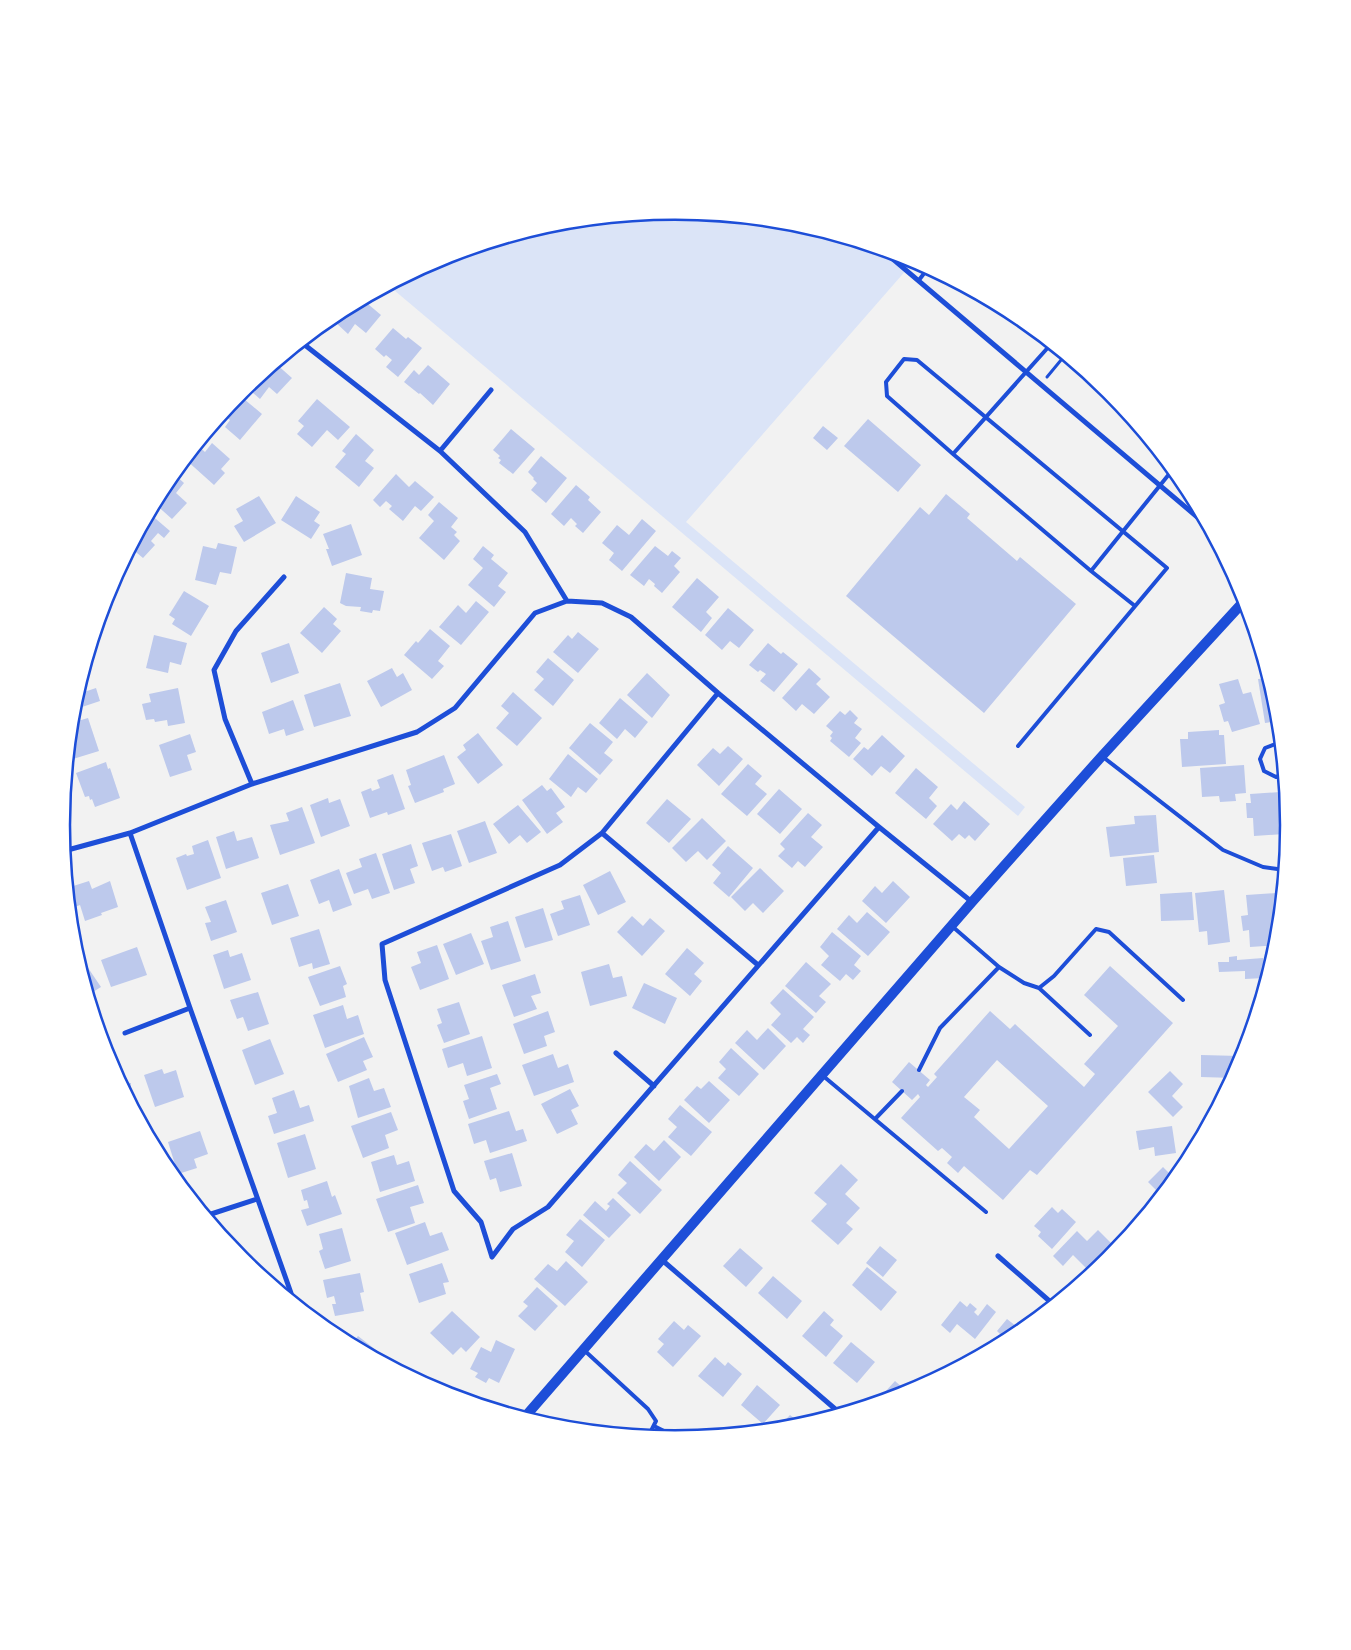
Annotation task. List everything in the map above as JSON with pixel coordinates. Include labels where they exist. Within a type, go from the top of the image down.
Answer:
[{"type":"main road","points":[[529,1412],[972,902],[1102,756],[1240,606]]},
{"type":"street","points":[[898,263],[1196,515]]},
{"type":"street","points":[[306,346],[440,451],[525,532],[568,601]]},
{"type":"street","points":[[440,451],[491,390]]},
{"type":"street","points":[[252,784],[224,719],[214,670],[236,631],[284,577]]},
{"type":"street","points":[[71,849],[130,833],[252,784],[417,732],[455,708],[535,612],[568,601],[602,603],[631,617],[879,827],[972,902]]},
{"type":"street","points":[[718,692],[602,833],[560,865],[382,944],[385,980],[454,1191],[481,1222],[492,1257],[513,1229],[548,1207],[879,827]]},
{"type":"street","points":[[130,833],[291,1292]]},
{"type":"street","points":[[602,833],[758,965]]},
{"type":"street","points":[[125,1033],[190,1008]]},
{"type":"street","points":[[616,1053],[654,1086]]},
{"type":"street","points":[[212,1214],[257,1199]]},
{"type":"street","points":[[998,1256],[1049,1301]]},
{"type":"street","points":[[662,1260],[835,1409]]},
{"type":"lane","points":[[919,280],[924,274]]},
{"type":"lane","points":[[952,454],[1048,348]]},
{"type":"lane","points":[[1018,746],[1167,568],[917,360],[904,359],[886,382],[887,396],[952,454],[1135,606]]},
{"type":"lane","points":[[1092,571],[1169,474]]},
{"type":"lane","points":[[1276,744],[1265,748],[1260,759],[1264,772],[1276,777],[1279,776]]},
{"type":"lane","points":[[1102,756],[1223,850],[1263,867],[1280,869]]},
{"type":"lane","points":[[951,926],[999,967],[1024,983],[1039,988],[1090,1035]]},
{"type":"lane","points":[[1039,988],[1054,976],[1096,929],[1109,932],[1184,1000]]},
{"type":"lane","points":[[919,1070],[940,1028],[999,967]]},
{"type":"lane","points":[[822,1075],[986,1212]]},
{"type":"lane","points":[[875,1119],[902,1091]]},
{"type":"lane","points":[[583,1350],[648,1409],[656,1421],[652,1429]]},
{"type":"lane","points":[[654,1426],[661,1430]]},
{"type":"path","points":[[1041,383],[1062,359]]},
{"type":"shaded area","points":[[636,221],[715,221],[794,231],[832,240],[909,267],[686,522],[1025,807],[1018,816],[394,290],[444,266],[519,240],[557,231]]},
{"type":"building","points":[[368,304],[381,315],[366,333],[355,324],[348,334],[337,324]]},
{"type":"building","points":[[393,328],[406,339],[408,337],[422,348],[398,377],[386,367],[392,360],[386,355],[384,357],[375,349]]},
{"type":"building","points":[[428,365],[450,384],[433,405],[404,382],[414,370],[419,375]]},
{"type":"building","points":[[280,367],[292,378],[277,394],[269,387],[260,399],[252,392]]},
{"type":"building","points":[[317,399],[350,427],[338,440],[327,430],[312,447],[297,434],[304,426],[298,421]]},
{"type":"building","points":[[245,400],[262,414],[240,440],[225,427],[230,420],[227,418]]},
{"type":"building","points":[[868,419],[921,465],[898,492],[844,446]]},
{"type":"building","points":[[823,426],[838,438],[827,450],[813,438]]},
{"type":"building","points":[[511,429],[535,449],[513,474],[499,463],[501,460],[498,458],[500,456],[493,450]]},
{"type":"building","points":[[356,434],[374,450],[365,461],[374,468],[359,487],[335,467],[346,454],[342,451]]},
{"type":"building","points":[[212,443],[230,459],[221,469],[225,473],[214,485],[190,463],[201,449],[205,452]]},
{"type":"building","points":[[541,456],[567,478],[546,503],[531,490],[537,483],[528,472]]},
{"type":"building","points":[[396,474],[409,487],[415,481],[434,497],[421,511],[415,506],[403,521],[389,509],[392,506],[386,501],[380,507],[373,500]]},
{"type":"building","points":[[179,479],[184,483],[176,493],[187,503],[172,519],[160,508]]},
{"type":"building","points":[[576,485],[590,497],[588,500],[601,512],[583,533],[575,526],[577,524],[571,518],[564,526],[551,514]]},
{"type":"building","points":[[946,494],[970,514],[967,518],[1017,561],[1020,557],[1076,604],[984,713],[846,596],[920,507],[929,515]]},
{"type":"building","points":[[259,496],[276,523],[244,542],[234,526],[243,521],[236,509]]},
{"type":"building","points":[[296,496],[320,512],[314,521],[320,525],[311,539],[281,520]]},
{"type":"building","points":[[439,502],[458,518],[451,527],[457,532],[454,535],[460,541],[444,560],[419,538],[434,521],[428,515]]},
{"type":"building","points":[[154,517],[170,531],[164,538],[158,533],[151,541],[155,545],[143,558],[135,551]]},
{"type":"building","points":[[642,519],[656,531],[622,571],[609,560],[614,553],[602,543],[617,525],[629,535]]},
{"type":"building","points":[[351,524],[362,555],[332,566],[326,549],[329,549],[323,534]]},
{"type":"building","points":[[218,543],[237,547],[231,574],[220,572],[216,585],[195,580],[203,546],[216,549]]},
{"type":"building","points":[[483,546],[494,555],[491,559],[508,573],[498,586],[506,592],[494,607],[468,585],[483,568],[473,559]]},
{"type":"building","points":[[655,546],[668,556],[672,551],[681,558],[674,566],[680,572],[662,593],[649,579],[644,586],[630,575]]},
{"type":"building","points":[[346,573],[372,578],[370,589],[384,591],[380,611],[373,610],[372,613],[360,611],[361,607],[346,606],[340,603]]},
{"type":"building","points":[[697,578],[719,597],[706,612],[712,618],[701,632],[672,607]]},
{"type":"building","points":[[184,591],[209,606],[191,636],[172,624],[175,619],[169,615]]},
{"type":"building","points":[[476,601],[489,612],[461,645],[439,627],[458,605],[466,613]]},
{"type":"building","points":[[324,607],[337,619],[333,624],[341,631],[322,653],[300,633]]},
{"type":"building","points":[[728,608],[754,630],[739,648],[730,641],[722,650],[705,635]]},
{"type":"building","points":[[430,629],[450,646],[438,661],[444,666],[432,679],[404,655]]},
{"type":"building","points":[[578,632],[599,649],[578,673],[553,652],[568,635],[572,639]]},
{"type":"building","points":[[154,635],[187,643],[181,665],[170,662],[168,673],[146,668]]},
{"type":"building","points":[[289,643],[299,673],[271,683],[261,653]]},
{"type":"building","points":[[768,643],[781,654],[783,652],[798,664],[774,692],[760,681],[766,674],[760,670],[758,672],[749,665]]},
{"type":"building","points":[[548,658],[574,680],[553,706],[534,690],[544,679],[536,672]]},
{"type":"building","points":[[392,668],[397,677],[403,673],[412,690],[381,707],[367,681]]},
{"type":"building","points":[[809,668],[821,679],[816,684],[830,697],[814,714],[802,704],[796,711],[782,698]]},
{"type":"building","points":[[647,673],[670,695],[652,718],[627,695]]},
{"type":"building","points":[[1238,679],[1243,694],[1251,692],[1260,724],[1232,732],[1228,721],[1224,722],[1219,705],[1225,703],[1219,684]]},
{"type":"building","points":[[1258,679],[1262,679],[1272,722],[1265,723]]},
{"type":"building","points":[[340,683],[351,716],[314,727],[304,695]]},
{"type":"building","points":[[96,688],[100,701],[82,707],[86,691]]},
{"type":"building","points":[[178,688],[185,723],[168,726],[167,720],[155,722],[154,719],[146,720],[142,704],[151,702],[149,694]]},
{"type":"building","points":[[513,692],[542,718],[517,746],[496,728],[509,713],[501,706]]},
{"type":"building","points":[[620,698],[648,722],[635,738],[625,729],[617,739],[599,723]]},
{"type":"building","points":[[293,700],[304,730],[286,736],[284,729],[269,734],[262,712]]},
{"type":"building","points":[[850,710],[858,718],[854,723],[862,729],[855,738],[861,743],[849,757],[830,741],[832,738],[830,736],[833,732],[826,726],[840,711],[845,715]]},
{"type":"building","points":[[88,718],[99,751],[74,759],[75,746],[80,720]]},
{"type":"building","points":[[590,723],[613,742],[604,753],[613,760],[600,775],[569,748]]},
{"type":"building","points":[[1219,730],[1219,735],[1224,735],[1226,764],[1182,767],[1180,739],[1188,739],[1188,732]]},
{"type":"building","points":[[478,733],[503,765],[478,784],[457,757],[466,750],[463,745]]},
{"type":"building","points":[[190,734],[196,752],[187,755],[192,770],[170,777],[159,745]]},
{"type":"building","points":[[882,735],[905,756],[890,773],[881,766],[872,776],[853,759],[864,747],[868,750]]},
{"type":"building","points":[[728,746],[743,759],[719,786],[697,765],[713,748],[720,754]]},
{"type":"building","points":[[568,754],[598,779],[586,793],[578,787],[571,797],[549,779]]},
{"type":"building","points":[[444,755],[455,784],[443,789],[444,792],[415,803],[408,786],[411,785],[406,770]]},
{"type":"building","points":[[106,762],[108,769],[110,768],[120,798],[95,807],[89,796],[85,797],[76,773]]},
{"type":"building","points":[[748,764],[762,776],[755,784],[767,794],[747,816],[721,794]]},
{"type":"building","points":[[1244,765],[1246,793],[1235,794],[1236,801],[1220,802],[1219,796],[1202,797],[1200,768]]},
{"type":"building","points":[[916,768],[938,787],[929,798],[937,806],[926,819],[895,793]]},
{"type":"building","points":[[393,774],[405,809],[388,815],[387,812],[370,818],[361,792],[371,788],[372,791],[380,788],[377,780]]},
{"type":"building","points":[[542,785],[547,791],[551,788],[565,807],[556,813],[563,822],[547,834],[522,800]]},
{"type":"building","points":[[779,789],[802,809],[780,834],[757,814]]},
{"type":"building","points":[[1280,792],[1281,834],[1254,836],[1253,818],[1247,818],[1246,803],[1251,803],[1250,794]]},
{"type":"building","points":[[328,798],[329,803],[340,799],[350,826],[321,837],[310,805]]},
{"type":"building","points":[[667,799],[691,819],[669,843],[646,823]]},
{"type":"building","points":[[964,801],[990,824],[975,841],[969,835],[965,839],[959,834],[952,841],[933,824],[951,804],[957,810]]},
{"type":"building","points":[[518,805],[541,832],[527,843],[520,835],[509,844],[493,824]]},
{"type":"building","points":[[302,807],[315,843],[280,855],[270,825],[289,821],[286,813]]},
{"type":"building","points":[[808,813],[822,825],[811,837],[823,847],[805,867],[798,861],[792,868],[778,856],[785,849],[780,844]]},
{"type":"building","points":[[1156,815],[1159,852],[1110,857],[1106,827],[1135,824],[1134,816]]},
{"type":"building","points":[[702,818],[726,841],[707,860],[698,851],[686,862],[672,848]]},
{"type":"building","points":[[485,821],[497,853],[469,863],[457,831]]},
{"type":"building","points":[[234,831],[237,841],[252,837],[259,858],[226,869],[216,837]]},
{"type":"building","points":[[451,834],[462,866],[445,872],[443,867],[432,871],[422,843]]},
{"type":"building","points":[[208,840],[221,878],[187,890],[176,858],[186,854],[187,856],[194,854],[192,846]]},
{"type":"building","points":[[411,844],[418,866],[410,869],[415,883],[394,890],[382,854]]},
{"type":"building","points":[[728,846],[753,868],[729,897],[713,883],[721,873],[712,865]]},
{"type":"building","points":[[376,853],[390,893],[372,899],[368,889],[354,894],[346,873],[362,867],[359,859]]},
{"type":"building","points":[[1154,855],[1157,883],[1126,886],[1123,858]]},
{"type":"building","points":[[760,868],[784,891],[763,913],[753,903],[745,911],[731,897]]},
{"type":"building","points":[[339,869],[352,905],[333,912],[329,900],[319,904],[310,880]]},
{"type":"building","points":[[610,871],[626,902],[598,915],[583,885]]},
{"type":"building","points":[[89,881],[92,889],[110,881],[118,907],[85,921],[80,905],[75,907],[73,886]]},
{"type":"building","points":[[893,881],[910,897],[886,923],[862,901],[875,886],[882,893]]},
{"type":"building","points":[[288,884],[299,916],[272,925],[261,893]]},
{"type":"building","points":[[1224,890],[1230,942],[1208,945],[1207,931],[1199,932],[1195,893]]},
{"type":"building","points":[[1192,892],[1194,920],[1161,921],[1160,894]]},
{"type":"building","points":[[1276,893],[1276,904],[1268,946],[1250,947],[1249,930],[1243,931],[1241,916],[1248,915],[1246,895]]},
{"type":"building","points":[[580,895],[590,925],[558,936],[550,914],[564,909],[561,901]]},
{"type":"building","points":[[226,900],[237,932],[211,941],[205,923],[211,922],[205,907]]},
{"type":"building","points":[[543,908],[553,940],[525,948],[515,917]]},
{"type":"building","points":[[867,912],[890,932],[868,956],[837,929],[849,915],[857,923]]},
{"type":"building","points":[[632,916],[643,926],[650,918],[665,931],[642,956],[617,932]]},
{"type":"building","points":[[508,921],[521,961],[491,970],[481,941],[493,937],[490,927]]},
{"type":"building","points":[[319,929],[330,964],[313,969],[312,963],[299,967],[290,938]]},
{"type":"building","points":[[832,932],[861,956],[854,965],[861,971],[853,980],[846,974],[840,981],[821,965],[829,956],[820,947]]},
{"type":"building","points":[[471,933],[484,964],[456,975],[443,944]]},
{"type":"building","points":[[437,945],[449,979],[420,990],[411,967],[421,963],[417,952]]},
{"type":"building","points":[[137,947],[147,975],[111,987],[101,960]]},
{"type":"building","points":[[687,948],[704,963],[694,974],[702,981],[690,996],[665,974]]},
{"type":"building","points":[[228,950],[230,957],[242,953],[251,980],[224,989],[213,955]]},
{"type":"building","points":[[1237,956],[1237,960],[1263,958],[1261,978],[1245,979],[1245,971],[1219,972],[1218,962],[1229,962],[1229,957]]},
{"type":"building","points":[[806,962],[831,984],[819,996],[826,1002],[816,1013],[785,986]]},
{"type":"building","points":[[609,964],[613,978],[622,976],[627,996],[590,1006],[581,972]]},
{"type":"building","points":[[340,966],[347,984],[343,986],[346,997],[320,1006],[308,977]]},
{"type":"building","points":[[1110,966],[1173,1023],[1037,1175],[1030,1170],[1003,1200],[964,1166],[958,1173],[947,1163],[952,1157],[942,1148],[938,1151],[901,1118],[920,1097],[918,1094],[912,1100],[892,1082],[909,1062],[930,1080],[926,1085],[928,1087],[937,1077],[934,1074],[990,1011],[1010,1029],[1015,1024],[1084,1087],[1095,1074],[1084,1064],[1118,1026],[1084,995]],"holes":[[[997,1060],[1048,1106],[1009,1149],[974,1117],[980,1110],[964,1097]]]},
{"type":"building","points":[[88,967],[101,987],[94,991]]},
{"type":"building","points":[[535,974],[541,993],[531,996],[537,1009],[514,1017],[502,985]]},
{"type":"building","points":[[644,983],[677,998],[665,1024],[632,1008]]},
{"type":"building","points":[[783,989],[814,1017],[803,1029],[810,1035],[803,1043],[797,1037],[791,1043],[771,1025],[781,1014],[770,1003]]},
{"type":"building","points":[[258,992],[269,1024],[248,1031],[243,1017],[237,1019],[230,1000]]},
{"type":"building","points":[[459,1002],[470,1034],[444,1043],[437,1025],[442,1023],[437,1009]]},
{"type":"building","points":[[343,1005],[347,1019],[358,1015],[364,1034],[325,1048],[313,1015]]},
{"type":"building","points":[[548,1011],[555,1032],[544,1036],[547,1046],[524,1054],[513,1024]]},
{"type":"building","points":[[768,1028],[786,1046],[764,1070],[735,1043],[747,1030],[757,1040]]},
{"type":"building","points":[[482,1036],[492,1068],[467,1076],[463,1063],[448,1068],[442,1049]]},
{"type":"building","points":[[364,1037],[373,1057],[363,1061],[367,1070],[338,1082],[326,1054]]},
{"type":"building","points":[[270,1039],[284,1074],[255,1085],[242,1050]]},
{"type":"building","points":[[731,1048],[759,1074],[739,1096],[718,1078],[726,1069],[719,1062]]},
{"type":"building","points":[[553,1054],[558,1068],[568,1064],[574,1082],[534,1096],[522,1065]]},
{"type":"building","points":[[1201,1055],[1235,1056],[1226,1078],[1201,1077]]},
{"type":"building","points":[[162,1069],[164,1074],[176,1070],[184,1097],[155,1107],[144,1075]]},
{"type":"building","points":[[1170,1071],[1183,1084],[1172,1096],[1183,1107],[1173,1117],[1148,1092]]},
{"type":"building","points":[[497,1074],[501,1084],[490,1088],[497,1109],[469,1119],[463,1101],[469,1099],[464,1085]]},
{"type":"building","points":[[369,1078],[374,1091],[384,1088],[391,1107],[358,1118],[349,1086]]},
{"type":"building","points":[[709,1081],[730,1100],[709,1123],[684,1100],[697,1086],[701,1089]]},
{"type":"building","points":[[570,1089],[579,1106],[571,1110],[578,1124],[557,1134],[541,1104]]},
{"type":"building","points":[[294,1090],[300,1108],[309,1105],[314,1121],[274,1134],[268,1116],[277,1113],[272,1098]]},
{"type":"building","points":[[680,1105],[712,1132],[691,1156],[668,1137],[677,1127],[668,1119]]},
{"type":"building","points":[[509,1111],[516,1131],[523,1129],[527,1141],[490,1153],[486,1140],[474,1144],[468,1124]]},
{"type":"building","points":[[391,1112],[398,1130],[385,1135],[389,1148],[363,1158],[351,1126]]},
{"type":"building","points":[[1172,1126],[1176,1153],[1155,1156],[1154,1147],[1139,1150],[1136,1131]]},
{"type":"building","points":[[200,1131],[208,1154],[194,1159],[197,1168],[181,1173],[176,1166],[168,1142]]},
{"type":"building","points":[[305,1134],[316,1169],[288,1178],[277,1143]]},
{"type":"building","points":[[664,1140],[681,1157],[659,1181],[634,1157],[646,1144],[654,1151]]},
{"type":"building","points":[[512,1153],[522,1186],[500,1192],[496,1178],[490,1180],[484,1161]]},
{"type":"building","points":[[394,1155],[397,1165],[409,1161],[415,1181],[380,1192],[371,1162]]},
{"type":"building","points":[[630,1161],[662,1190],[640,1214],[617,1193],[627,1183],[618,1175]]},
{"type":"building","points":[[841,1164],[858,1180],[845,1194],[860,1208],[846,1223],[853,1229],[838,1245],[811,1221],[827,1204],[814,1193]]},
{"type":"building","points":[[1163,1167],[1170,1174],[1155,1196],[1153,1194],[1156,1190],[1148,1182]]},
{"type":"building","points":[[327,1181],[332,1197],[335,1195],[342,1214],[307,1226],[301,1210],[309,1208],[307,1200],[304,1201],[301,1190]]},
{"type":"building","points":[[418,1185],[424,1203],[410,1207],[415,1223],[388,1232],[376,1199]]},
{"type":"building","points":[[613,1198],[631,1215],[609,1238],[583,1215],[595,1201],[606,1211],[610,1206],[607,1204]]},
{"type":"building","points":[[1052,1207],[1058,1213],[1062,1209],[1076,1222],[1052,1249],[1038,1236],[1041,1232],[1034,1226]]},
{"type":"building","points":[[580,1219],[605,1240],[582,1267],[565,1252],[574,1241],[566,1235]]},
{"type":"building","points":[[425,1222],[430,1236],[442,1232],[449,1250],[407,1265],[395,1233]]},
{"type":"building","points":[[342,1228],[351,1261],[325,1269],[319,1251],[323,1249],[319,1234]]},
{"type":"building","points":[[1098,1230],[1112,1244],[1087,1269],[1073,1255],[1063,1266],[1053,1256],[1077,1231],[1087,1241]]},
{"type":"building","points":[[880,1246],[897,1260],[883,1277],[866,1263]]},
{"type":"building","points":[[740,1248],[763,1268],[746,1287],[723,1266]]},
{"type":"building","points":[[566,1261],[588,1282],[565,1306],[534,1279],[548,1264],[557,1271]]},
{"type":"building","points":[[442,1263],[449,1282],[443,1283],[446,1294],[419,1303],[409,1274]]},
{"type":"building","points":[[867,1267],[897,1292],[881,1311],[852,1285]]},
{"type":"building","points":[[360,1273],[364,1292],[360,1293],[364,1311],[335,1316],[332,1304],[336,1304],[334,1296],[327,1298],[323,1280]]},
{"type":"building","points":[[773,1276],[802,1301],[787,1319],[758,1293]]},
{"type":"building","points":[[537,1287],[558,1306],[535,1331],[518,1316],[528,1306],[523,1302]]},
{"type":"building","points":[[960,1301],[967,1307],[970,1303],[977,1309],[974,1312],[978,1316],[987,1304],[996,1312],[975,1339],[957,1324],[950,1333],[941,1325]]},
{"type":"building","points":[[452,1311],[480,1337],[466,1352],[461,1347],[453,1355],[430,1333]]},
{"type":"building","points":[[824,1311],[834,1320],[830,1325],[843,1336],[826,1357],[802,1336]]},
{"type":"building","points":[[1007,1319],[1015,1326],[1001,1335],[997,1331]]},
{"type":"building","points":[[674,1321],[684,1330],[688,1325],[701,1336],[673,1367],[657,1352],[664,1344],[658,1339]]},
{"type":"building","points":[[358,1336],[379,1352],[373,1349],[356,1339]]},
{"type":"building","points":[[496,1340],[515,1349],[499,1383],[489,1378],[486,1383],[475,1377],[478,1373],[470,1369],[481,1347],[491,1352]]},
{"type":"building","points":[[851,1342],[875,1362],[857,1383],[833,1363]]},
{"type":"building","points":[[715,1357],[725,1366],[728,1362],[742,1374],[723,1397],[698,1376]]},
{"type":"building","points":[[895,1381],[901,1386],[885,1392]]},
{"type":"building","points":[[757,1385],[780,1405],[763,1424],[741,1405]]},
{"type":"building","points":[[790,1415],[795,1419],[794,1419],[785,1420]]}]
